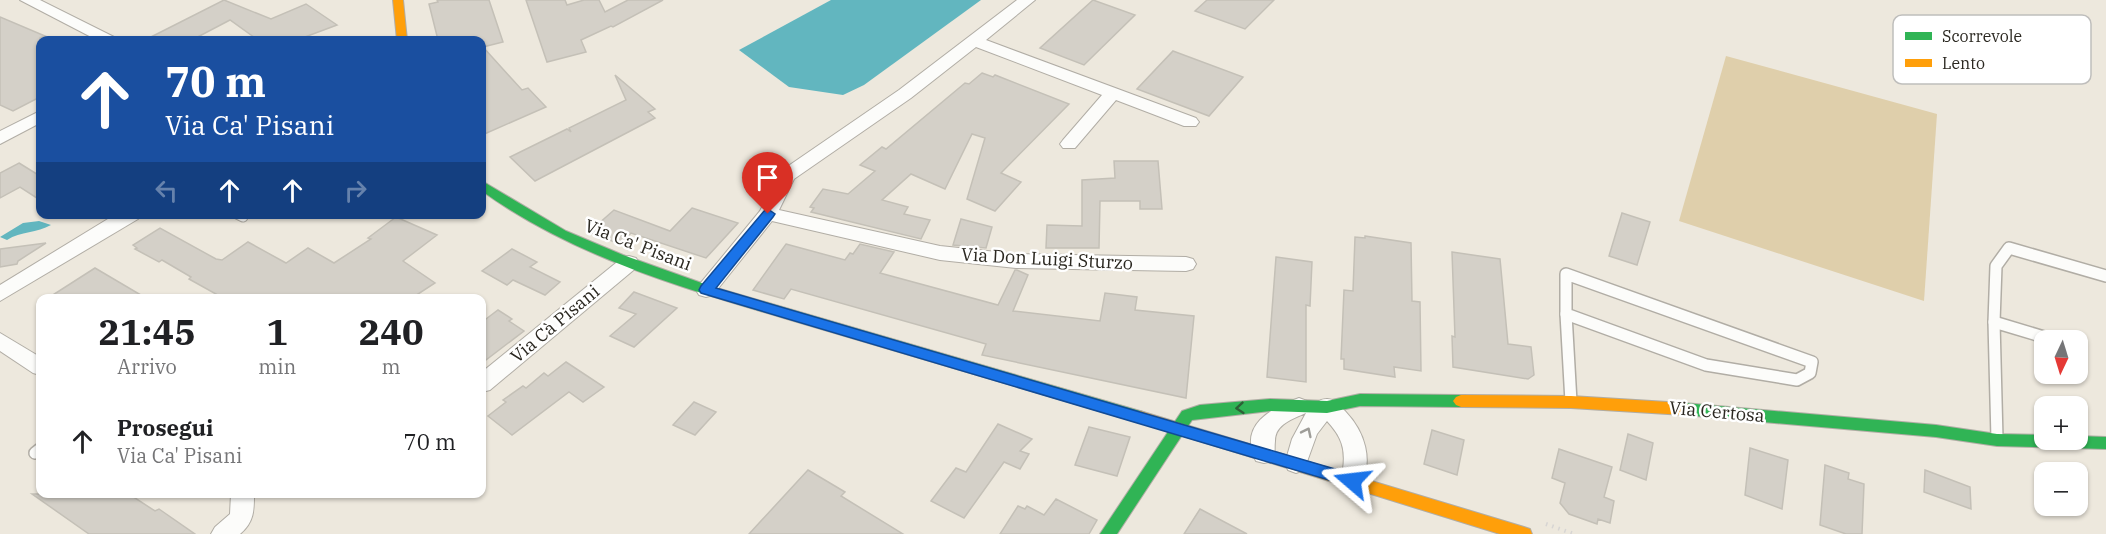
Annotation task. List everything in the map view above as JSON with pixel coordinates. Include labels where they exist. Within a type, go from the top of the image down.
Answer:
[{"type":"main road","points":[[398,0],[402,36]]},
{"type":"main road","name":"Via Ca' Pisani","points":[[486,188],[518,211],[548,227],[629,263],[706,290],[1104,405],[1296,463],[1501,530],[1524,534]]},
{"type":"main road","name":"Via Certosa","points":[[1177,427],[1187,415],[1200,411],[1270,405],[1327,407],[1360,400],[1571,402],[1689,409],[1936,431],[1997,440],[2106,443]]},
{"type":"main road","points":[[1108,534],[1149,475],[1177,427]]},
{"type":"street","points":[[27,0],[100,36]]},
{"type":"street","points":[[706,290],[768,214],[787,176],[905,94],[1027,0]]},
{"type":"street","points":[[975,41],[1190,122]]},
{"type":"street","points":[[1069,144],[1113,93]]},
{"type":"street","points":[[0,138],[36,118]]},
{"type":"street","name":"Via Don Luigi Sturzo","points":[[768,214],[940,254],[1016,261],[1186,264]]},
{"type":"street","points":[[0,294],[123,219]]},
{"type":"street","name":"Via Cà Pisani","points":[[486,381],[629,263]]},
{"type":"street","points":[[0,341],[36,364]]},
{"type":"street","name":"Via Certosa","points":[[1264,454],[1264,429],[1270,420],[1299,406]]},
{"type":"street","points":[[1296,463],[1305,435],[1316,415],[1327,407],[1351,431],[1357,455],[1352,481]]},
{"type":"street","points":[[223,534],[241,519],[243,498]]},
{"type":"lane","points":[[1997,440],[1994,322],[1996,266],[2009,248],[2106,276]]},
{"type":"lane","points":[[1566,314],[1706,365],[1797,380],[1810,373],[1812,362],[1566,274],[1566,314],[1571,402]]},
{"type":"lane","points":[[1994,322],[2034,335]]},
{"type":"shaded area","points":[[1726,56],[1937,114],[1924,301],[1679,221]]},
{"type":"water","points":[[831,0],[981,0],[864,85],[843,95],[789,87],[739,50]]},
{"type":"water","points":[[39,221],[51,225],[7,240],[0,237],[23,223]]},
{"type":"building","points":[[224,0],[271,19],[306,4],[337,25],[308,36],[252,36],[230,20],[200,36],[153,36]]},
{"type":"building","points":[[437,0],[489,0],[503,42],[486,46],[486,36],[437,36],[429,4],[438,2]]},
{"type":"building","points":[[526,0],[565,0],[567,5],[584,0],[599,0],[605,12],[628,0],[663,0],[613,27],[581,40],[586,52],[547,62]]},
{"type":"building","points":[[1093,0],[1135,15],[1084,65],[1040,48]]},
{"type":"building","points":[[1207,0],[1274,0],[1245,29],[1195,11]]},
{"type":"building","points":[[0,17],[45,36],[36,36],[36,99],[13,111],[0,105]]},
{"type":"building","points":[[486,50],[522,90],[528,88],[546,107],[486,133]]},
{"type":"building","points":[[1173,51],[1243,77],[1209,116],[1137,89]]},
{"type":"building","points":[[982,73],[993,77],[995,75],[1069,104],[1001,173],[1021,182],[995,211],[967,199],[985,138],[972,134],[945,189],[911,174],[882,200],[908,207],[904,214],[930,220],[921,239],[811,212],[814,208],[810,207],[823,189],[848,194],[875,171],[860,165],[882,147],[886,149],[965,83],[969,84]]},
{"type":"building","points":[[615,75],[655,109],[648,112],[655,118],[535,181],[510,157],[567,129],[571,132],[569,128],[626,100]]},
{"type":"building","points":[[1114,161],[1158,161],[1162,209],[1140,209],[1140,201],[1100,201],[1099,248],[1046,248],[1047,225],[1082,226],[1082,180],[1115,178]]},
{"type":"building","points":[[19,163],[36,174],[36,197],[20,187],[0,198],[0,173]]},
{"type":"building","points":[[692,208],[738,223],[706,258],[631,233],[620,244],[589,232],[614,210],[670,231]]},
{"type":"building","points":[[1622,213],[1650,222],[1637,265],[1609,256]]},
{"type":"building","points":[[393,219],[401,219],[437,235],[403,261],[435,283],[418,294],[216,294],[162,260],[159,262],[135,249],[137,248],[133,245],[160,228],[216,259],[222,260],[248,242],[286,263],[308,248],[334,263],[371,239],[368,238]]},
{"type":"building","points":[[961,219],[992,227],[986,248],[953,245]]},
{"type":"building","points":[[1365,236],[1411,243],[1412,301],[1420,302],[1421,371],[1394,367],[1395,377],[1344,369],[1344,359],[1341,359],[1344,290],[1353,291],[1355,237],[1365,238]]},
{"type":"building","points":[[46,243],[18,261],[17,264],[0,267],[0,249]]},
{"type":"building","points":[[786,244],[845,260],[860,244],[894,252],[880,273],[998,305],[1017,270],[1028,275],[1013,311],[1100,321],[1105,293],[1137,297],[1135,310],[1194,316],[1186,398],[982,355],[986,344],[791,289],[784,299],[753,290]]},
{"type":"building","points":[[512,249],[537,262],[530,267],[560,282],[545,295],[513,280],[507,285],[482,271]]},
{"type":"building","points":[[1452,252],[1500,259],[1508,344],[1531,347],[1534,375],[1528,379],[1453,367],[1452,336],[1455,337]]},
{"type":"building","points":[[1276,257],[1312,262],[1310,306],[1306,305],[1306,382],[1267,377]]},
{"type":"building","points":[[95,268],[139,294],[54,294]]},
{"type":"building","points":[[634,292],[677,308],[634,347],[610,336],[636,314],[619,308]]},
{"type":"building","points":[[498,310],[524,331],[486,360],[486,319]]},
{"type":"building","points":[[566,362],[604,387],[583,402],[569,392],[512,435],[488,416],[506,402],[503,400],[523,386],[526,388],[544,373],[548,376]]},
{"type":"building","points":[[694,402],[716,412],[695,435],[673,425]]},
{"type":"building","points":[[998,424],[1032,439],[1020,451],[1029,454],[1020,469],[1004,462],[964,518],[931,501],[956,468],[966,472]]},
{"type":"building","points":[[1089,427],[1130,437],[1117,476],[1075,465]]},
{"type":"building","points":[[1432,430],[1464,440],[1457,475],[1424,464]]},
{"type":"building","points":[[1628,434],[1653,443],[1646,480],[1620,470]]},
{"type":"building","points":[[1750,448],[1788,460],[1782,509],[1745,495]]},
{"type":"building","points":[[1559,449],[1612,467],[1604,497],[1614,501],[1610,523],[1598,519],[1597,524],[1569,514],[1560,503],[1565,483],[1552,478]]},
{"type":"building","points":[[1825,465],[1849,473],[1848,479],[1864,484],[1862,534],[1846,534],[1820,525]]},
{"type":"building","points":[[808,470],[845,492],[841,496],[903,534],[749,534]]},
{"type":"building","points":[[1925,470],[1970,487],[1971,509],[1924,492]]},
{"type":"building","points":[[38,498],[135,498],[155,511],[159,509],[195,534],[89,534]]},
{"type":"building","points":[[1056,499],[1097,520],[1089,534],[1000,534],[1018,506],[1025,509],[1027,506],[1044,515]]},
{"type":"building","points":[[1200,509],[1247,534],[1184,534]]},
{"type":"traffic: fast","points":[[486,188],[534,220],[561,234],[618,259],[676,280],[1140,417]]},
{"type":"traffic: fast","points":[[1108,534],[1187,415],[1200,411],[1270,405],[1327,407],[1360,400],[1461,401]]},
{"type":"traffic: fast","points":[[1684,409],[1936,431],[1997,440],[2106,443]]},
{"type":"traffic: slow","points":[[398,0],[402,36]]},
{"type":"traffic: slow","points":[[1461,401],[1571,402],[1684,409]]},
{"type":"traffic: slow","points":[[1140,417],[1524,534]]},
{"type":"route","points":[[768,214],[706,290],[1122,411],[1352,481]]}]
